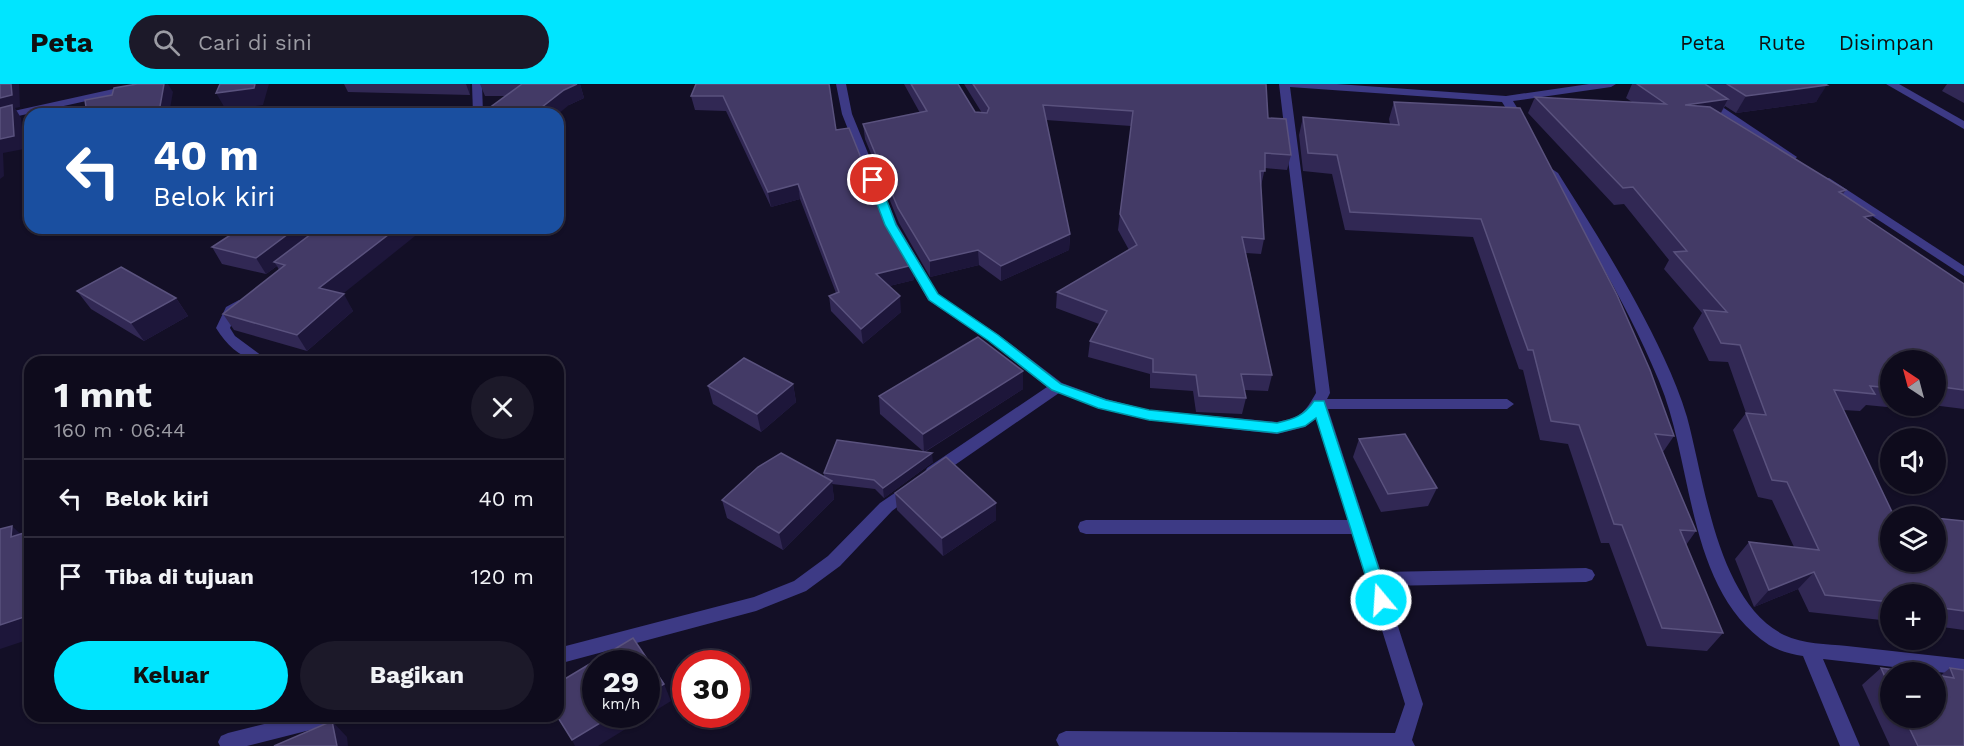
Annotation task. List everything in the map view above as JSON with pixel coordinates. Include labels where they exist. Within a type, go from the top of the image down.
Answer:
[{"type":"street","points":[[41,108],[150,84]]},
{"type":"street","points":[[477,84],[478,108]]},
{"type":"street","points":[[841,84],[847,114],[891,225],[933,297],[994,338],[1057,387],[1103,404],[1149,415],[1277,428],[1300,423],[1311,415],[1323,393],[1284,84]]},
{"type":"street","points":[[1292,84],[1506,99],[1611,84]]},
{"type":"street","points":[[1468,84],[1481,98]]},
{"type":"street","points":[[1681,84],[1798,162]]},
{"type":"street","points":[[1891,84],[1964,126]]},
{"type":"street","points":[[1506,99],[1530,138]]},
{"type":"street","points":[[0,117],[24,112]]},
{"type":"street","points":[[1542,157],[1622,284],[1669,386],[1723,581],[1746,615],[1776,640],[1810,651],[1964,667]]},
{"type":"street","points":[[1817,175],[1964,272]]},
{"type":"street","points":[[252,293],[231,310],[223,328],[230,339],[254,356]]},
{"type":"street","points":[[564,654],[756,604],[800,585],[834,561],[886,507],[1057,387]]},
{"type":"street","points":[[1319,404],[1507,404]]},
{"type":"street","points":[[1066,740],[1403,745],[1414,704],[1319,404]]},
{"type":"street","points":[[1086,527],[1358,527]]},
{"type":"street","points":[[1374,579],[1586,575]]},
{"type":"street","points":[[1810,651],[1850,746]]},
{"type":"street","points":[[228,742],[306,722]]},
{"type":"building","points":[[0,84],[11,84],[12,95],[0,98]]},
{"type":"building","points":[[137,84],[164,84],[160,108],[86,108],[85,100],[112,95],[114,88]]},
{"type":"building","points":[[220,84],[255,84],[254,88],[216,93]]},
{"type":"building","points":[[522,84],[577,84],[564,90],[541,108],[489,108]]},
{"type":"building","points":[[696,84],[829,84],[836,130],[849,128],[882,210],[913,265],[876,274],[900,296],[861,329],[829,296],[839,292],[798,184],[768,192],[723,96],[691,96]]},
{"type":"building","points":[[911,84],[958,84],[975,112],[987,113],[989,108],[973,84],[1266,84],[1268,118],[1286,119],[1291,155],[1265,153],[1265,171],[1260,171],[1264,239],[1242,237],[1272,375],[1241,374],[1246,398],[1199,396],[1196,375],[1153,372],[1153,359],[1090,341],[1107,311],[1057,292],[1137,245],[1120,214],[1133,111],[1043,105],[1070,234],[1001,266],[978,250],[930,261],[898,208],[863,124],[927,111]]},
{"type":"building","points":[[1637,84],[1705,84],[1728,99],[1685,105],[1710,107],[1846,190],[1839,192],[1874,215],[1864,217],[1964,284],[1964,390],[1946,388],[1946,350],[1880,350],[1880,387],[1870,386],[1875,394],[1834,390],[1880,487],[1880,494],[1883,494],[1889,506],[1880,506],[1880,572],[1946,572],[1946,519],[1964,521],[1964,611],[1946,609],[1946,584],[1880,584],[1880,601],[1825,595],[1814,572],[1769,590],[1749,542],[1819,550],[1787,482],[1772,480],[1746,413],[1766,415],[1740,345],[1721,343],[1704,310],[1727,312],[1674,252],[1687,251],[1633,187],[1623,188],[1535,97],[1666,104]]},
{"type":"building","points":[[1727,84],[1825,84],[1827,85],[1746,96]]},
{"type":"building","points":[[1394,102],[1520,108],[1617,295],[1650,370],[1674,436],[1655,434],[1696,531],[1680,530],[1723,633],[1662,628],[1622,525],[1614,524],[1579,425],[1551,421],[1533,350],[1528,350],[1481,219],[1350,212],[1337,155],[1308,153],[1303,117],[1399,125]]},
{"type":"building","points":[[12,105],[14,136],[0,139],[0,108]]},
{"type":"building","points":[[232,234],[288,234],[256,258],[212,247]]},
{"type":"building","points":[[311,234],[389,234],[319,288],[344,294],[297,335],[223,314],[285,265],[274,262]]},
{"type":"building","points":[[121,267],[176,298],[131,323],[77,291]]},
{"type":"building","points":[[978,337],[1023,371],[923,434],[879,396]]},
{"type":"building","points":[[744,358],[793,384],[757,414],[708,386]]},
{"type":"building","points":[[1405,434],[1437,488],[1388,494],[1359,439]]},
{"type":"building","points":[[837,440],[932,453],[883,488],[874,480],[824,473]]},
{"type":"building","points":[[781,453],[832,481],[779,533],[722,500],[758,467]]},
{"type":"building","points":[[946,457],[996,503],[942,538],[895,493]]},
{"type":"building","points":[[12,526],[11,537],[24,533],[24,617],[0,625],[0,529]]},
{"type":"building","points":[[633,638],[641,650],[613,650]]},
{"type":"building","points":[[1950,668],[1964,670],[1964,746],[1918,746],[1909,728],[1946,728],[1946,677],[1954,678]]},
{"type":"building","points":[[582,669],[582,728],[592,728],[572,740],[561,722],[564,722],[564,679]]},
{"type":"building","points":[[332,722],[337,746],[274,746]]},
{"type":"route","points":[[873,180],[891,225],[933,297],[994,338],[1023,363],[1057,387],[1103,404],[1149,415],[1277,428],[1300,423],[1311,415],[1319,404],[1381,600]]}]
